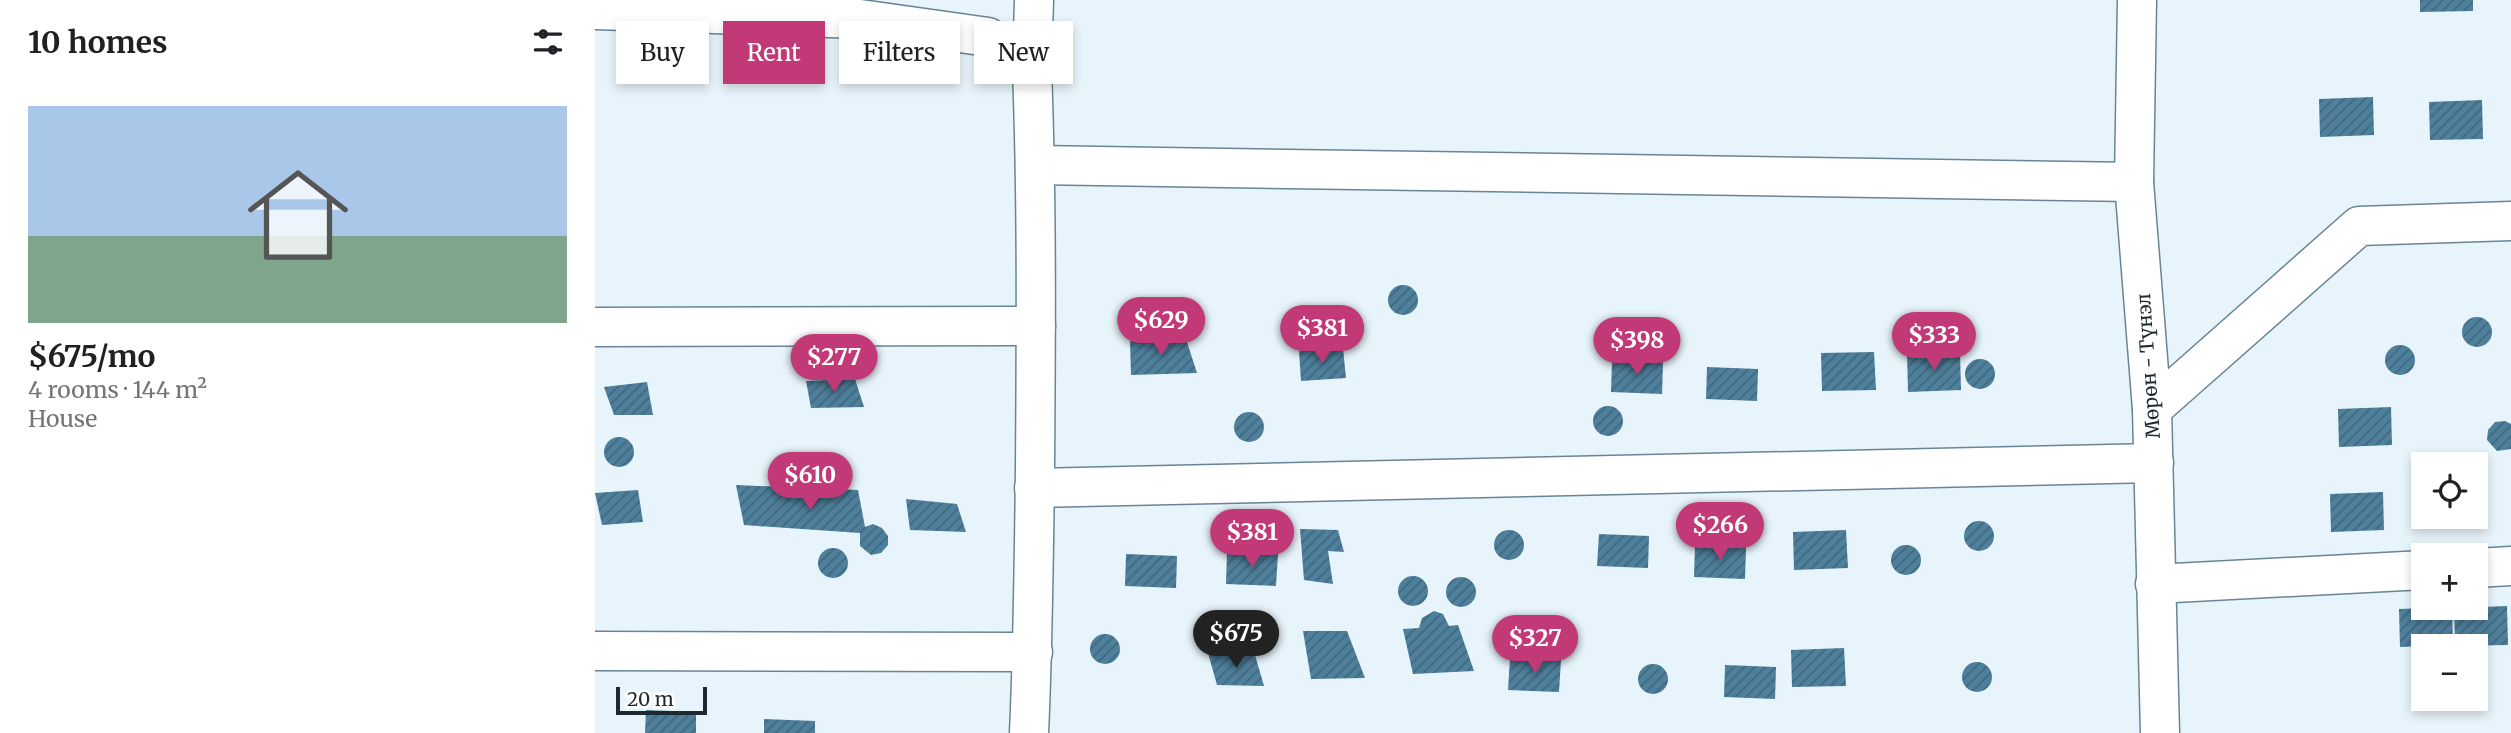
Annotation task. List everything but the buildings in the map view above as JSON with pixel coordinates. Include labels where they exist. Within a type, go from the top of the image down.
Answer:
[{"type":"street","points":[[1033,21],[1034,0]]},
{"type":"street","name":"Мөрөн - Түнэл","points":[[2137,0],[2134,182],[2152,409],[2160,733]]},
{"type":"street","points":[[595,10],[860,19],[974,35]]},
{"type":"street","points":[[1029,733],[1033,652],[1036,326],[1032,84]]},
{"type":"street","points":[[1035,165],[2134,182]]},
{"type":"street","points":[[2152,409],[2359,226],[2511,221]]},
{"type":"street","points":[[595,327],[1036,326]]},
{"type":"street","points":[[1034,488],[2154,463]]},
{"type":"street","points":[[2488,567],[2511,566]]},
{"type":"street","points":[[2155,584],[2411,571]]},
{"type":"street","points":[[595,651],[1033,652]]}]
